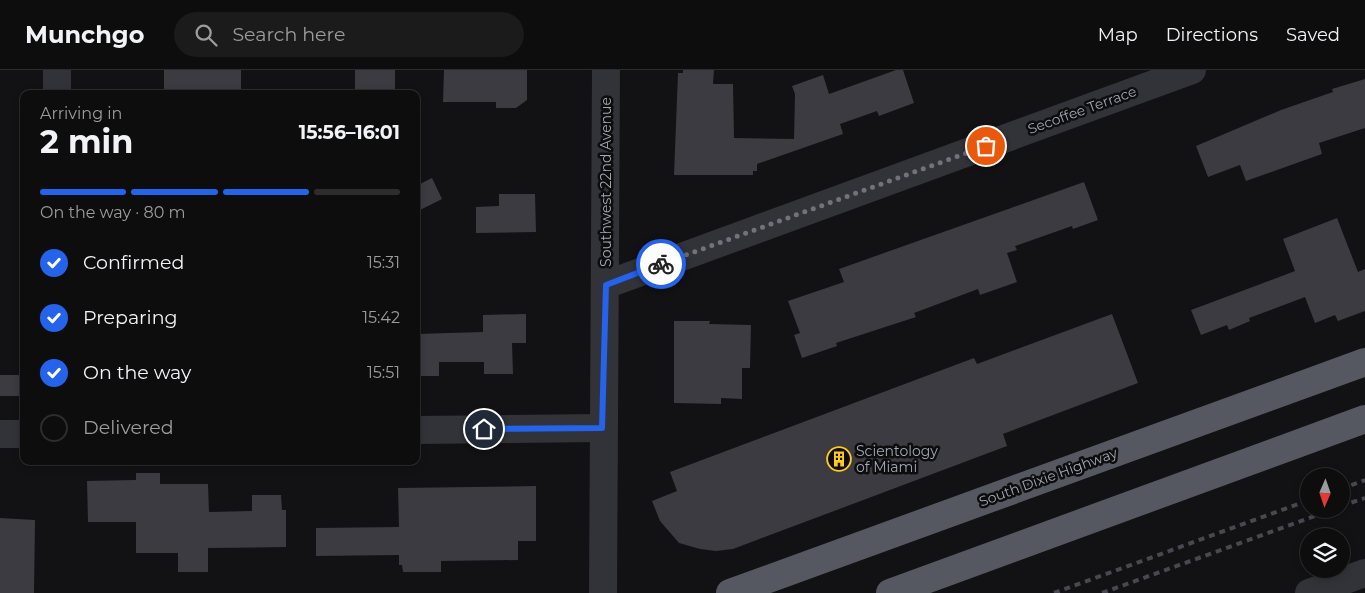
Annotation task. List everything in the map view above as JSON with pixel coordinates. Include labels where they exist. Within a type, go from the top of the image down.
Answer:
[{"type":"highway","name":"South Dixie Highway","points":[[730,593],[1365,362]]},
{"type":"highway","points":[[890,593],[1365,420]]},
{"type":"street","points":[[57,70],[57,90]]},
{"type":"street","name":"Southwest 22nd Avenue","points":[[602,593],[602,428],[606,285],[606,70]]},
{"type":"street","name":"Secoffee Terrace","points":[[606,285],[1192,70]]},
{"type":"street","points":[[420,430],[602,428]]},
{"type":"street","points":[[0,434],[20,434]]},
{"type":"street","points":[[1309,593],[1365,572]]},
{"type":"building","points":[[164,70],[241,70],[241,90],[164,90]]},
{"type":"building","points":[[355,70],[395,70],[395,90],[355,90]]},
{"type":"building","points":[[444,70],[527,70],[527,100],[516,108],[496,108],[496,102],[443,102]]},
{"type":"building","points":[[683,70],[714,70],[713,84],[733,84],[734,138],[794,139],[795,94],[792,86],[823,75],[829,94],[896,70],[903,70],[914,103],[879,116],[877,111],[840,124],[843,134],[757,164],[757,171],[753,171],[753,175],[674,175],[678,73],[683,73]]},
{"type":"building","points":[[1365,79],[1365,128],[1319,143],[1322,154],[1246,181],[1240,165],[1208,177],[1196,146],[1281,110],[1333,92],[1332,89]]},
{"type":"building","points":[[432,178],[442,199],[420,210],[420,184]]},
{"type":"building","points":[[1084,182],[1098,220],[1073,229],[1072,226],[1015,246],[1017,250],[1007,253],[1017,282],[980,295],[978,289],[914,313],[916,317],[836,343],[837,346],[802,358],[794,335],[800,333],[788,301],[844,282],[839,269]]},
{"type":"building","points":[[499,194],[535,194],[536,232],[476,233],[476,207],[499,206]]},
{"type":"building","points":[[1337,218],[1358,272],[1365,269],[1365,311],[1338,321],[1335,315],[1315,323],[1305,297],[1249,318],[1250,321],[1229,330],[1227,325],[1201,335],[1191,310],[1295,271],[1283,239]]},
{"type":"building","points":[[526,314],[526,343],[512,343],[513,374],[484,374],[484,362],[439,362],[439,376],[420,376],[420,334],[483,332],[483,315]]},
{"type":"building","name":"Scientology of Miami","points":[[1112,314],[1138,383],[1003,434],[1007,446],[733,549],[716,551],[679,543],[660,521],[652,501],[677,491],[670,472],[974,358],[977,364]]},
{"type":"building","points":[[674,321],[710,321],[709,324],[751,325],[750,368],[742,368],[742,399],[721,398],[721,404],[674,403]]},
{"type":"building","points":[[0,375],[20,375],[20,396],[0,396]]},
{"type":"building","points":[[136,473],[160,473],[160,484],[208,484],[209,512],[252,511],[252,495],[281,495],[282,510],[286,510],[286,547],[208,548],[208,572],[178,572],[178,553],[136,553],[136,522],[88,522],[87,481],[136,480]]},
{"type":"building","points":[[536,486],[536,541],[518,541],[518,560],[441,561],[441,572],[403,572],[402,565],[399,565],[399,555],[316,556],[316,528],[399,527],[398,488]]},
{"type":"building","points":[[0,518],[35,520],[34,593],[0,593]]},
{"type":"railway","points":[[1350,486],[1365,480]]},
{"type":"railway","points":[[1350,503],[1365,498]]},
{"type":"railway","points":[[1054,593],[1300,503]]},
{"type":"railway","points":[[1102,593],[1309,518]]},
{"type":"way so far","points":[[661,264],[986,146]]},
{"type":"place","name":"Scientology of Miami","points":[[839,459]]},
{"type":"route","points":[[484,429],[602,428],[606,285],[661,264]]}]
